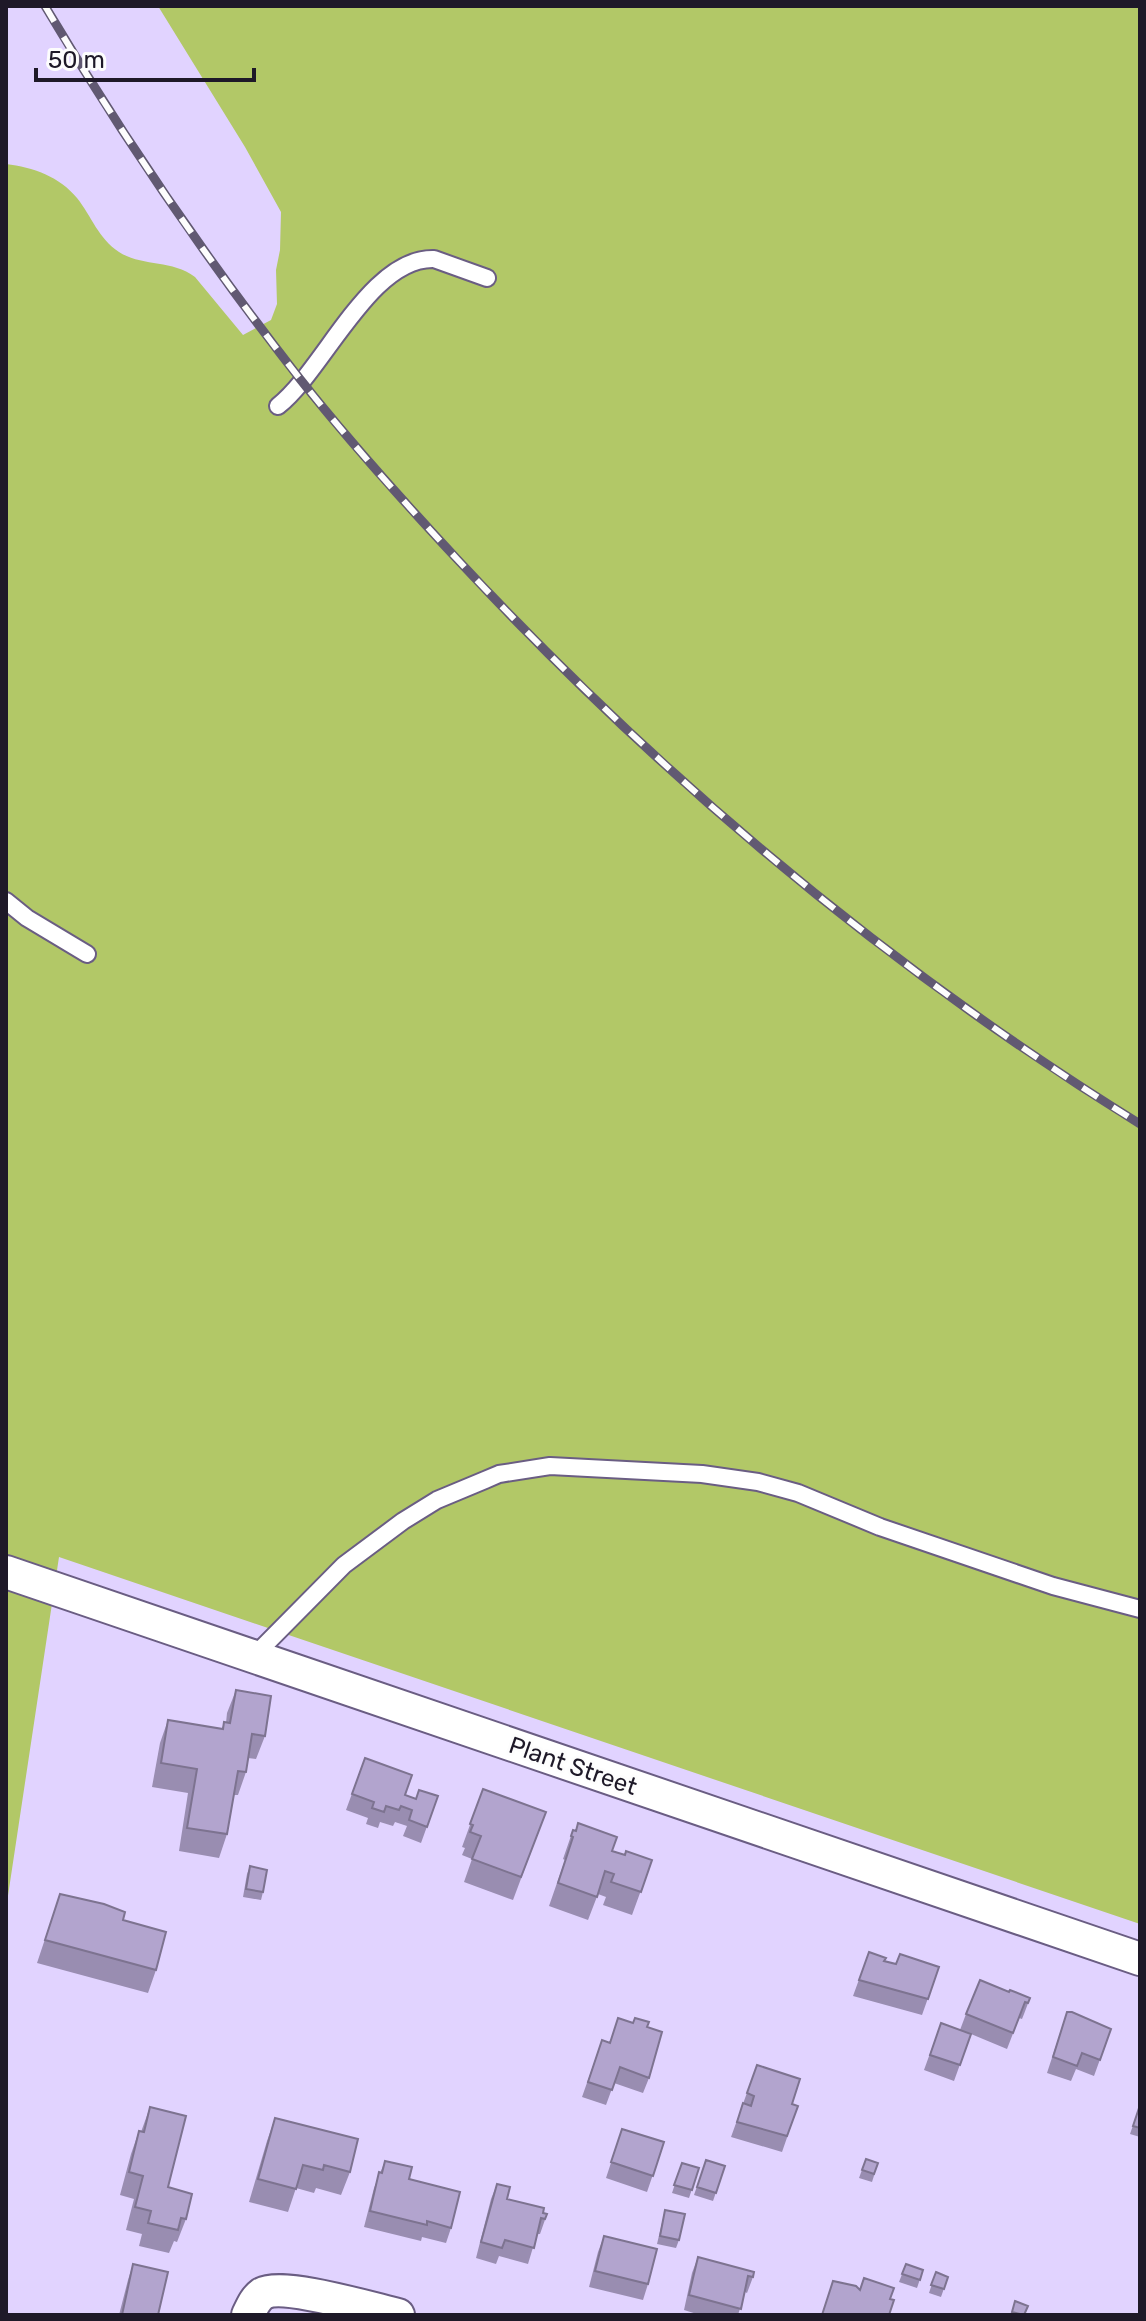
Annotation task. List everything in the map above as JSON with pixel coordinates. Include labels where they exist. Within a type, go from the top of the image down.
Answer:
[{"type":"street","name":"Plant Street","points":[[6,1572],[1140,1959]]},
{"type":"street","points":[[248,2315],[253,2303],[263,2293],[281,2290],[398,2315]]},
{"type":"lane","points":[[278,406],[308,377],[344,325],[373,291],[402,267],[434,259],[487,278]]},
{"type":"lane","points":[[6,901],[27,918],[87,954]]},
{"type":"lane","points":[[253,1657],[344,1565],[403,1521],[437,1500],[499,1474],[550,1466],[702,1474],[758,1482],[807,1496],[911,1538],[1053,1586],[1140,1609]]},
{"type":"green space","points":[[158,6],[1140,6],[1140,1924],[59,1557],[6,1909],[6,164],[36,171],[63,184],[77,198],[106,240],[119,252],[137,260],[186,271],[195,277],[243,335],[271,320],[277,304],[276,270],[281,212],[245,147]]},
{"type":"building","points":[[236,1690],[271,1696],[265,1736],[252,1734],[246,1772],[238,1771],[227,1834],[187,1828],[197,1769],[161,1763],[168,1720],[223,1729],[224,1722],[230,1723]]},
{"type":"building","points":[[365,1758],[412,1775],[405,1795],[416,1799],[419,1790],[438,1796],[427,1827],[409,1820],[412,1810],[386,1806],[384,1812],[372,1808],[374,1802],[352,1794]]},
{"type":"building","points":[[483,1789],[546,1812],[521,1877],[472,1859],[481,1836],[470,1832],[473,1825],[470,1824]]},
{"type":"building","points":[[578,1823],[617,1837],[612,1851],[625,1855],[626,1851],[652,1860],[641,1892],[611,1882],[614,1874],[605,1871],[597,1897],[558,1883],[573,1830],[576,1831]]},
{"type":"building","points":[[250,1866],[267,1870],[263,1892],[246,1889]]},
{"type":"building","points":[[60,1894],[104,1904],[125,1912],[123,1920],[166,1932],[156,1970],[45,1940]]},
{"type":"building","points":[[869,1952],[896,1964],[900,1954],[939,1967],[928,1999],[859,1980]]},
{"type":"building","points":[[980,1980],[1030,1998],[1028,2003],[1025,2002],[1013,2033],[966,2014]]},
{"type":"building","points":[[1067,2012],[1111,2029],[1100,2060],[1082,2053],[1077,2066],[1053,2057]]},
{"type":"building","points":[[618,2018],[633,2023],[635,2018],[649,2022],[647,2027],[662,2032],[649,2078],[620,2067],[612,2090],[588,2082],[602,2040],[610,2043]]},
{"type":"building","points":[[941,2023],[971,2034],[960,2065],[930,2055]]},
{"type":"building","points":[[757,2065],[800,2079],[792,2104],[798,2106],[787,2136],[737,2122],[743,2103],[751,2106],[754,2096],[747,2093]]},
{"type":"building","points":[[1140,2105],[1140,2128],[1133,2126]]},
{"type":"building","points":[[150,2107],[186,2116],[168,2187],[192,2194],[186,2219],[181,2218],[178,2230],[148,2223],[151,2211],[135,2207],[143,2176],[129,2172],[139,2131],[144,2132]]},
{"type":"building","points":[[275,2118],[358,2139],[350,2172],[324,2165],[323,2170],[303,2165],[296,2189],[258,2179]]},
{"type":"building","points":[[622,2129],[664,2142],[653,2176],[611,2162]]},
{"type":"building","points":[[866,2159],[878,2163],[874,2174],[862,2170]]},
{"type":"building","points":[[706,2160],[725,2166],[716,2193],[697,2187]]},
{"type":"building","points":[[385,2161],[412,2167],[409,2179],[460,2192],[451,2228],[370,2211],[379,2172],[382,2173]]},
{"type":"building","points":[[682,2163],[699,2168],[692,2190],[674,2185]]},
{"type":"building","points":[[497,2184],[510,2187],[507,2199],[544,2208],[543,2213],[547,2214],[545,2219],[541,2218],[534,2248],[505,2240],[502,2248],[481,2242]]},
{"type":"building","points":[[665,2210],[685,2214],[679,2240],[660,2236]]},
{"type":"building","points":[[604,2236],[657,2249],[648,2284],[595,2271]]},
{"type":"building","points":[[698,2257],[754,2272],[753,2277],[748,2276],[741,2309],[689,2295]]},
{"type":"building","points":[[133,2264],[168,2272],[158,2315],[122,2315]]},
{"type":"building","points":[[906,2264],[923,2270],[920,2280],[902,2274]]},
{"type":"building","points":[[936,2272],[948,2277],[944,2289],[931,2285]]},
{"type":"building","points":[[864,2278],[894,2288],[889,2315],[822,2315],[833,2281],[856,2286],[860,2290]]},
{"type":"building","points":[[1015,2301],[1028,2306],[1024,2315],[1012,2312]]},
{"type":"railway","points":[[45,6],[166,197],[300,379],[397,493],[534,639],[695,792],[866,934],[1047,1064],[1140,1124]]}]
